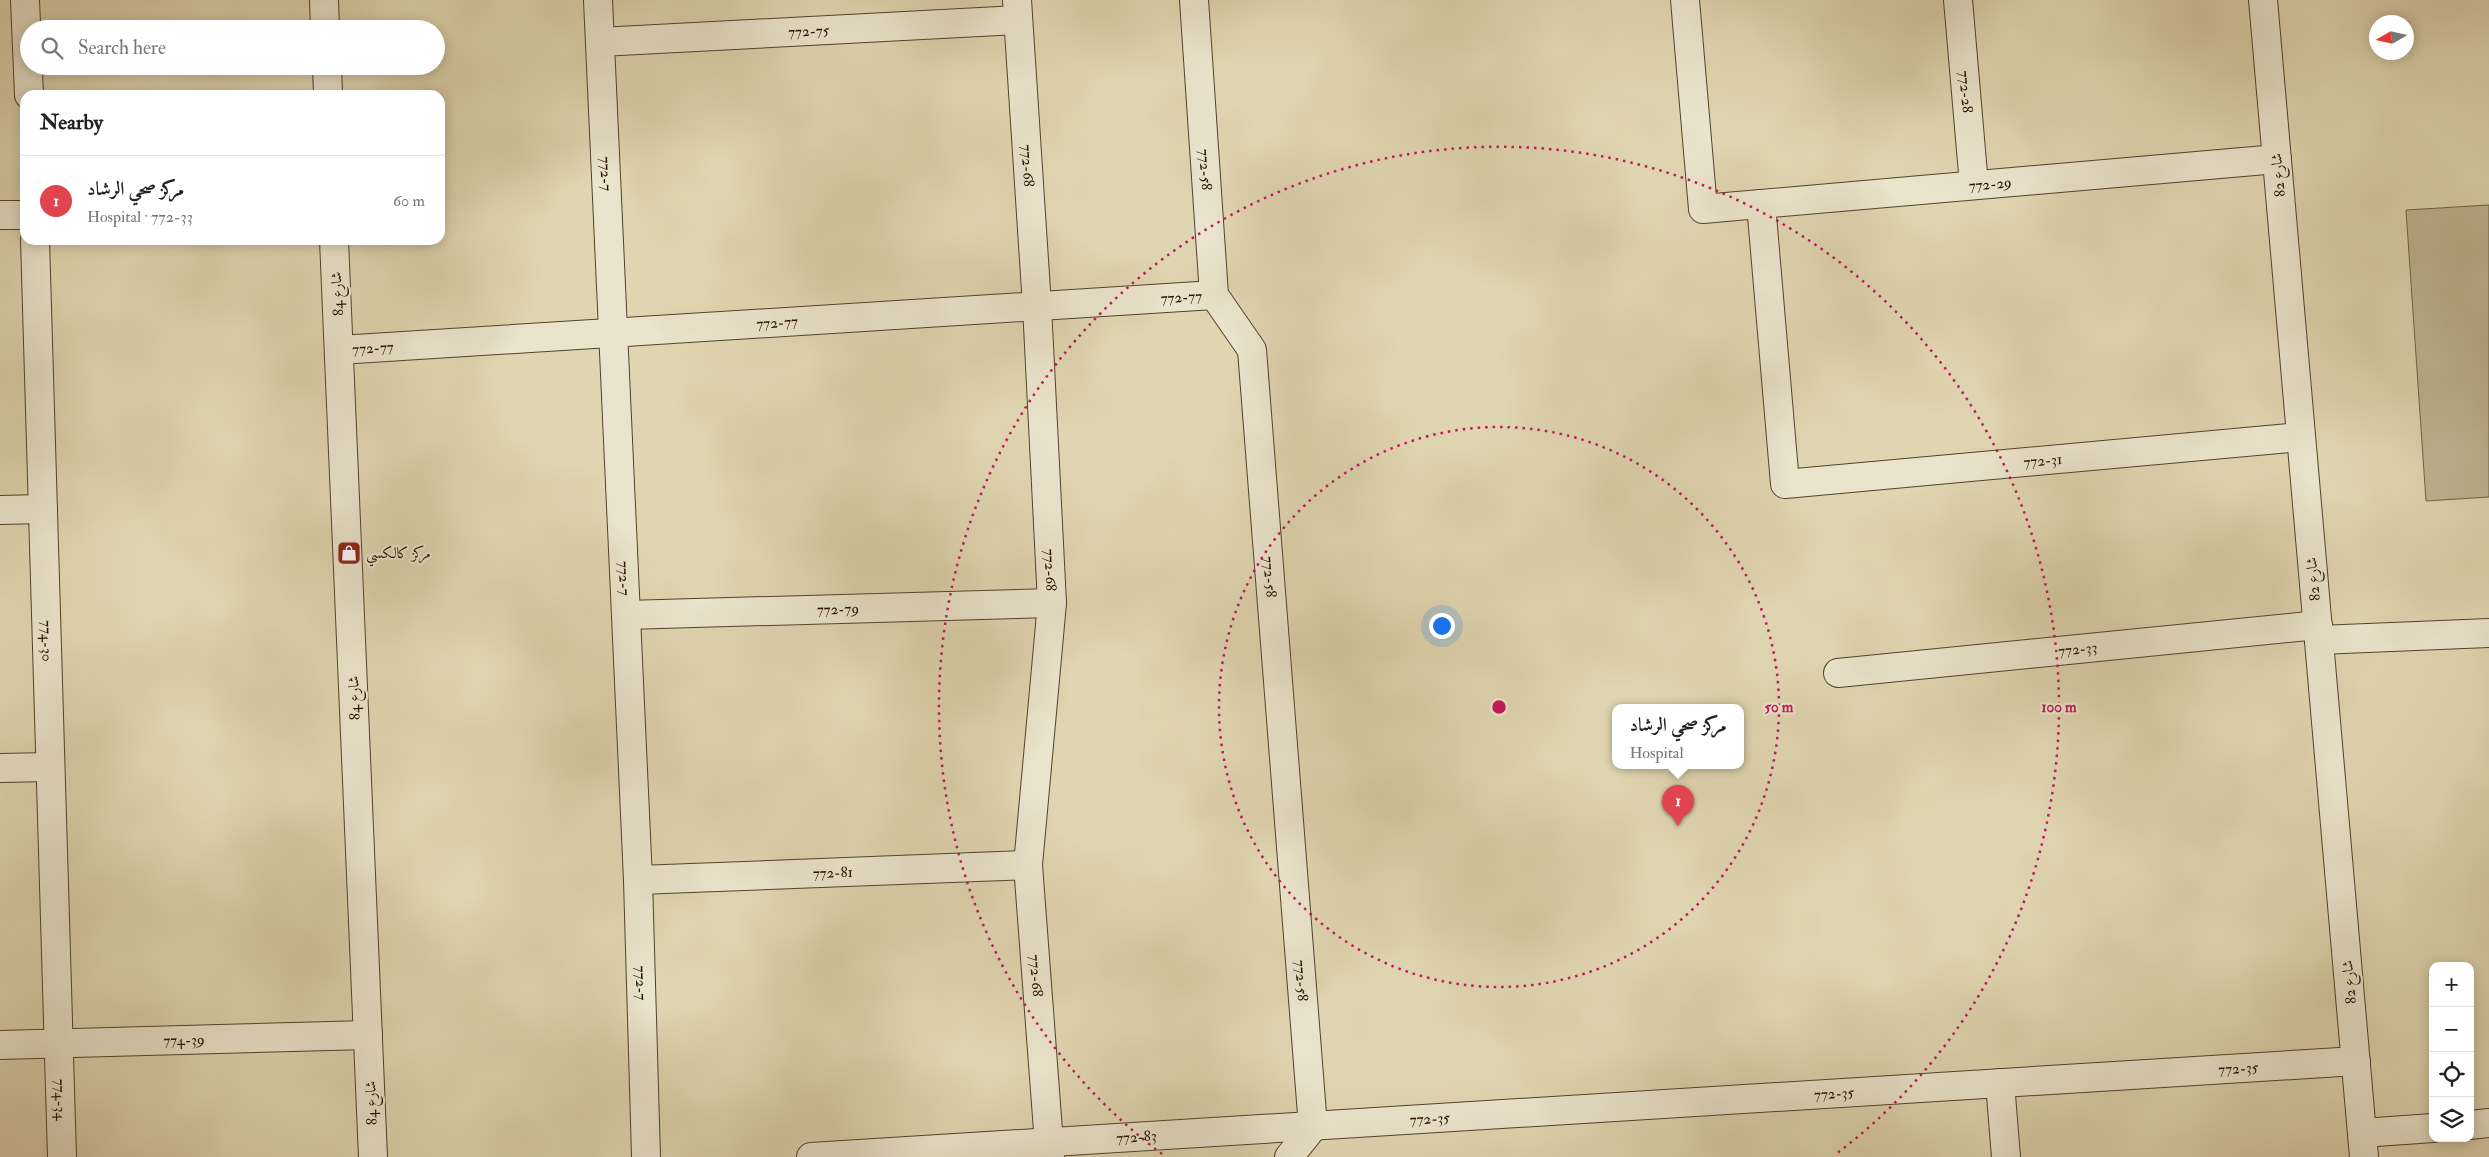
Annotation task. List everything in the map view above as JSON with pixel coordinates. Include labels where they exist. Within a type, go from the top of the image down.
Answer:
[{"type":"street","points":[[25,0],[26,20]]},
{"type":"street","points":[[324,0],[325,20]]},
{"type":"street","name":"772-7","points":[[598,0],[638,880],[646,1157]]},
{"type":"street","name":"772-58","points":[[1194,0],[1214,295],[1252,350],[1312,1126]]},
{"type":"street","name":"772-29","points":[[1685,0],[1703,209],[2277,158]]},
{"type":"street","name":"772-28","points":[[1958,0],[1974,186]]},
{"type":"street","name":"شارع 82","points":[[2263,0],[2363,1145]]},
{"type":"street","name":"772-75","points":[[600,42],[1017,10]]},
{"type":"street","name":"772-68","points":[[1017,10],[1037,306],[1052,603],[1028,866],[1049,1149]]},
{"type":"street","points":[[28,75],[29,90]]},
{"type":"street","points":[[327,75],[328,90]]},
{"type":"street","name":"772-31","points":[[1761,204],[1785,484],[2300,437]]},
{"type":"street","points":[[0,215],[20,215]]},
{"type":"street","name":"774-30","points":[[35,245],[58,1043]]},
{"type":"street","name":"شارع 84","points":[[334,245],[374,1157]]},
{"type":"street","name":"772-77","points":[[339,350],[1214,295]]},
{"type":"street","points":[[0,510],[43,509]]},
{"type":"street","name":"772-79","points":[[626,615],[1052,603]]},
{"type":"street","name":"772-33","points":[[1838,673],[2318,632],[2489,633]]},
{"type":"street","points":[[0,768],[50,767]]},
{"type":"street","name":"772-81","points":[[638,880],[1028,866]]},
{"type":"street","name":"774-39","points":[[0,1046],[368,1035]]},
{"type":"street","name":"774-34","points":[[58,1043],[62,1157]]},
{"type":"street","name":"772-35","points":[[1312,1126],[2356,1061]]},
{"type":"street","points":[[2000,1083],[2006,1157]]},
{"type":"street","points":[[2474,1125],[2489,1123]]},
{"type":"street","points":[[1288,1157],[1312,1126]]},
{"type":"street","name":"772-83","points":[[811,1157],[1049,1149],[1312,1126]]},
{"type":"street","points":[[2363,1145],[2429,1129]]},
{"type":"shaded area","points":[[2489,205],[2489,497],[2426,501],[2406,210]]},
{"type":"place","name":"مركز كالكسي","points":[[349,553]]},
{"type":"place","name":"مركز صحي الرشاد","points":[[1678,826]]}]
